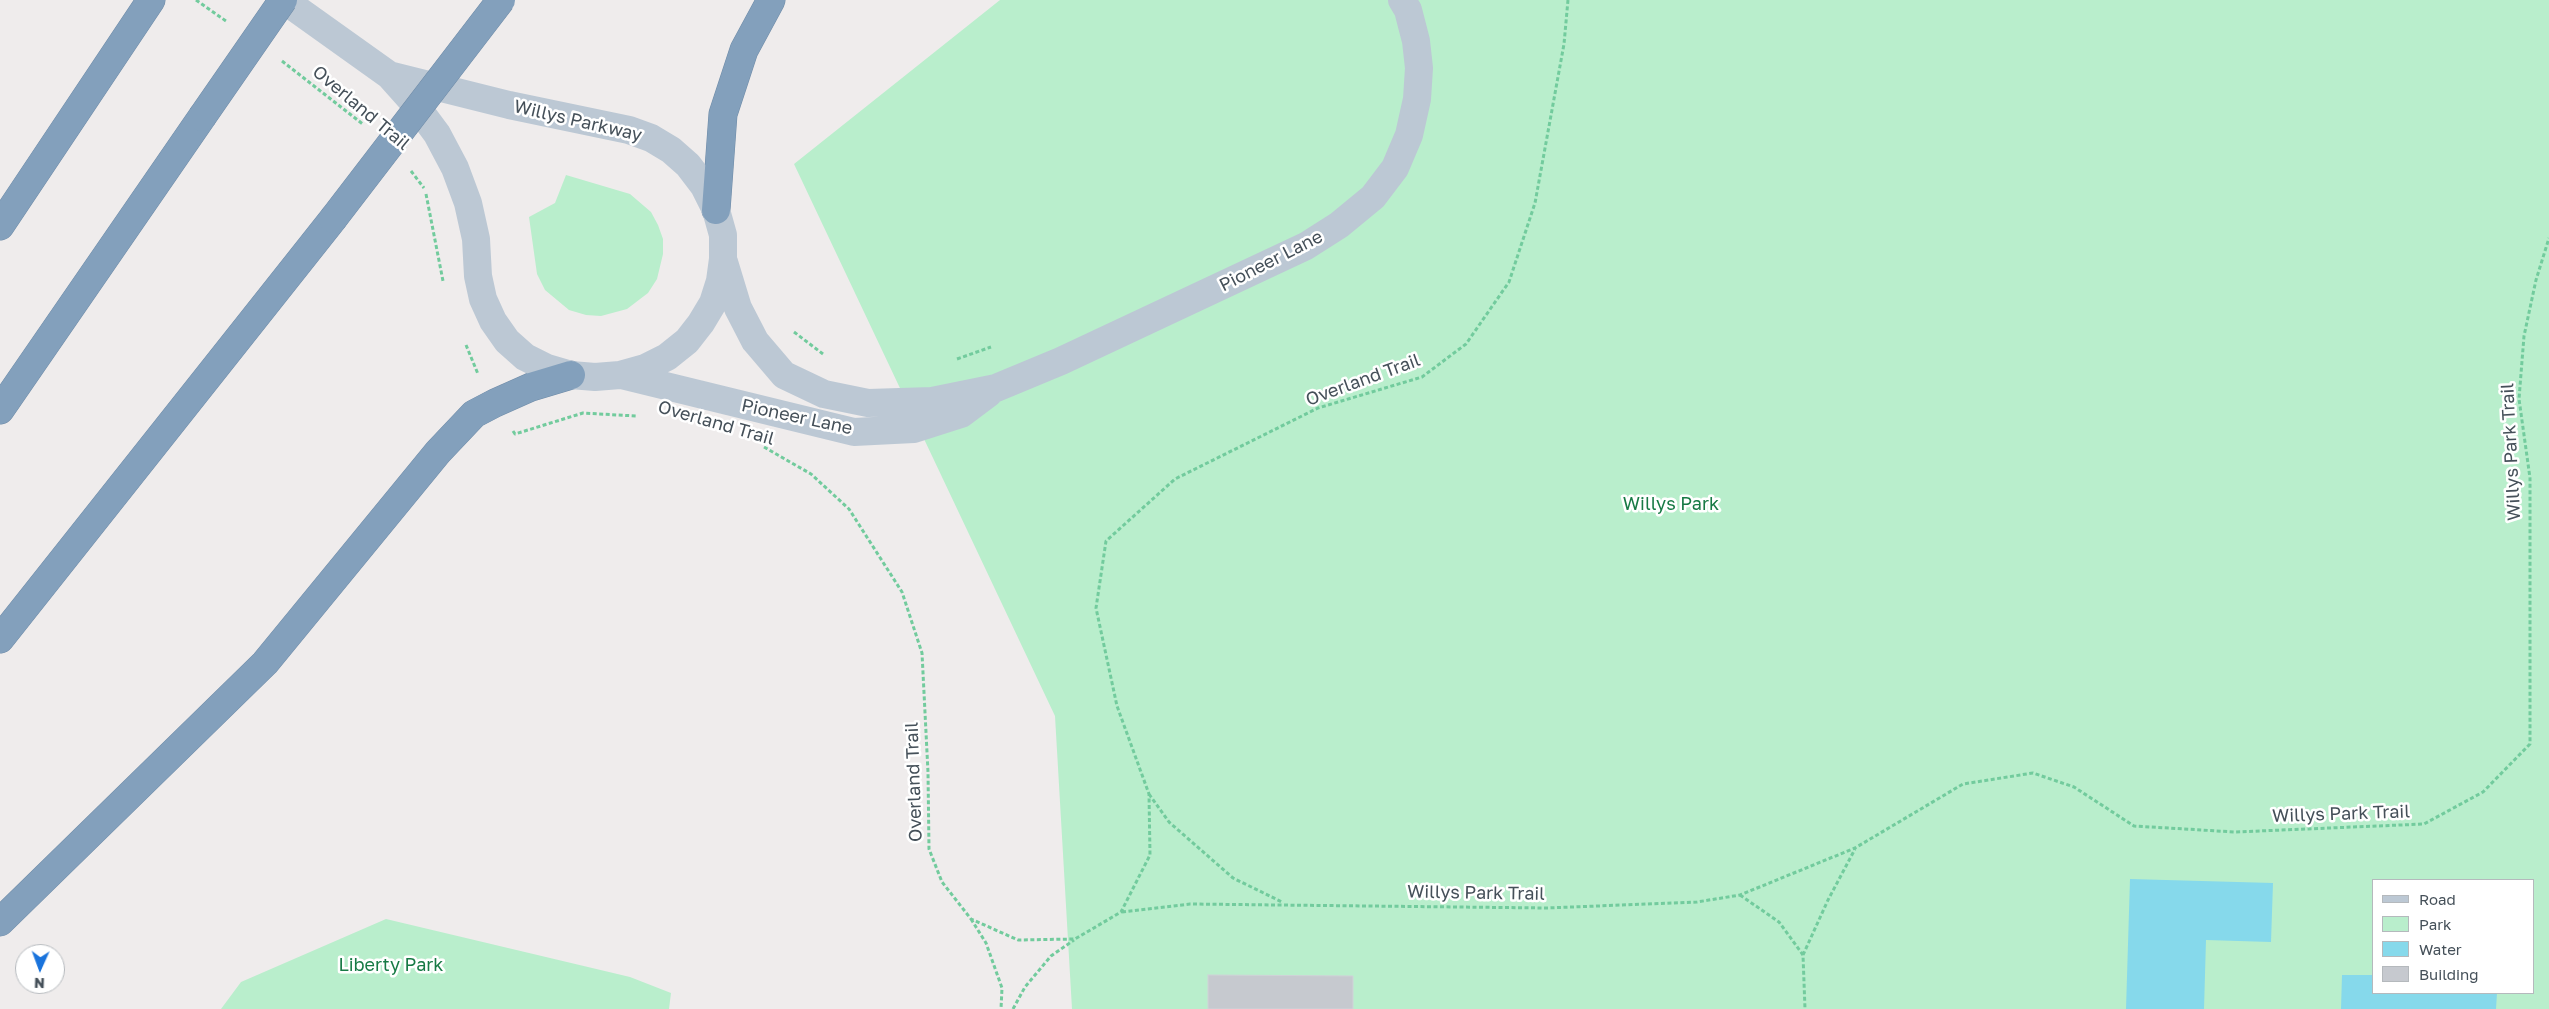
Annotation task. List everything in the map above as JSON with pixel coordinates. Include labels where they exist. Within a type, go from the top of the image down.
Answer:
[{"type":"highway","points":[[0,226],[151,0]]},
{"type":"highway","points":[[0,410],[284,0]]},
{"type":"highway","points":[[0,639],[333,219],[502,0]]},
{"type":"highway","points":[[716,210],[723,114],[744,50],[771,0]]},
{"type":"highway","points":[[0,922],[265,663],[438,452],[474,414],[495,402],[532,387],[571,375]]},
{"type":"street","name":"Willys Parkway","points":[[284,0],[389,75],[432,126],[456,168],[468,203],[476,239],[478,276],[483,299],[493,321],[507,341],[525,357],[547,368],[571,375],[596,378],[620,375]]},
{"type":"street","name":"Pioneer Lane","points":[[723,259],[738,308],[756,341],[784,374],[824,394],[868,403],[923,401],[996,388],[1061,361],[1306,246],[1339,225],[1373,197],[1395,168],[1409,134],[1417,99],[1418,68],[1416,41],[1408,10],[1402,0]]},
{"type":"street","name":"Willys Parkway","points":[[389,75],[510,105],[629,130],[651,138],[671,150],[688,165],[704,186],[716,210],[723,236],[723,259]]},
{"type":"street","points":[[620,375],[645,368],[667,356],[687,341],[702,323],[713,303],[720,281],[723,259]]},
{"type":"street","name":"Pioneer Lane","points":[[620,375],[854,432],[914,428],[961,414],[996,388]]},
{"type":"path","points":[[196,0],[227,22]]},
{"type":"path","name":"Overland Trail","points":[[1285,904],[1233,878],[1169,822],[1149,794],[1117,706],[1096,608],[1106,541],[1175,479],[1318,408],[1422,377],[1466,344],[1510,282],[1534,203],[1564,44],[1568,0]]},
{"type":"path","name":"Overland Trail","points":[[274,55],[370,130]]},
{"type":"path","name":"Overland Trail","points":[[409,168],[425,189],[445,286]]},
{"type":"path","name":"Willys Park Trail","points":[[1855,848],[1963,784],[2033,773],[2074,787],[2134,826],[2236,832],[2424,824],[2483,792],[2530,744],[2530,478],[2519,399],[2524,336],[2536,280],[2549,238]]},
{"type":"path","name":"Overland Trail","points":[[465,341],[475,369],[515,434],[583,413],[641,416]]},
{"type":"path","name":"Overland Trail","points":[[758,445],[811,474],[848,509],[902,592],[922,653],[929,849],[942,882],[971,919],[1018,940],[1075,940]]},
{"type":"path","name":"Overland Trail","points":[[1122,912],[1150,855],[1149,794]]},
{"type":"path","points":[[1740,895],[1855,848]]},
{"type":"path","points":[[1805,1009],[1803,955],[1828,900],[1855,848]]},
{"type":"path","points":[[1740,895],[1779,922],[1803,955]]},
{"type":"path","name":"Willys Park Trail","points":[[1122,912],[1190,904],[1547,908],[1697,902],[1740,895]]},
{"type":"path","points":[[1013,1009],[1025,986],[1051,956],[1122,912]]},
{"type":"path","points":[[971,919],[986,943],[1002,988],[1001,1009]]},
{"type":"green space","name":"Willys Park","points":[[1000,0],[2549,0],[2549,1009],[1072,1009],[1055,716],[794,164]]},
{"type":"green space","points":[[566,175],[630,194],[651,212],[658,225],[663,239],[663,254],[657,279],[648,293],[627,309],[601,316],[586,315],[569,310],[545,290],[537,274],[529,217],[555,203]]},
{"type":"green space","name":"Liberty Park","points":[[386,919],[630,977],[671,993],[669,1009],[221,1009],[241,982]]},
{"type":"water","points":[[2130,879],[2273,883],[2271,942],[2206,940],[2204,1009],[2126,1009]]},
{"type":"water","points":[[2342,975],[2372,975],[2372,994],[2497,994],[2496,1009],[2341,1009]]},
{"type":"building","points":[[1208,975],[1353,976],[1353,1009],[1208,1009]]}]
